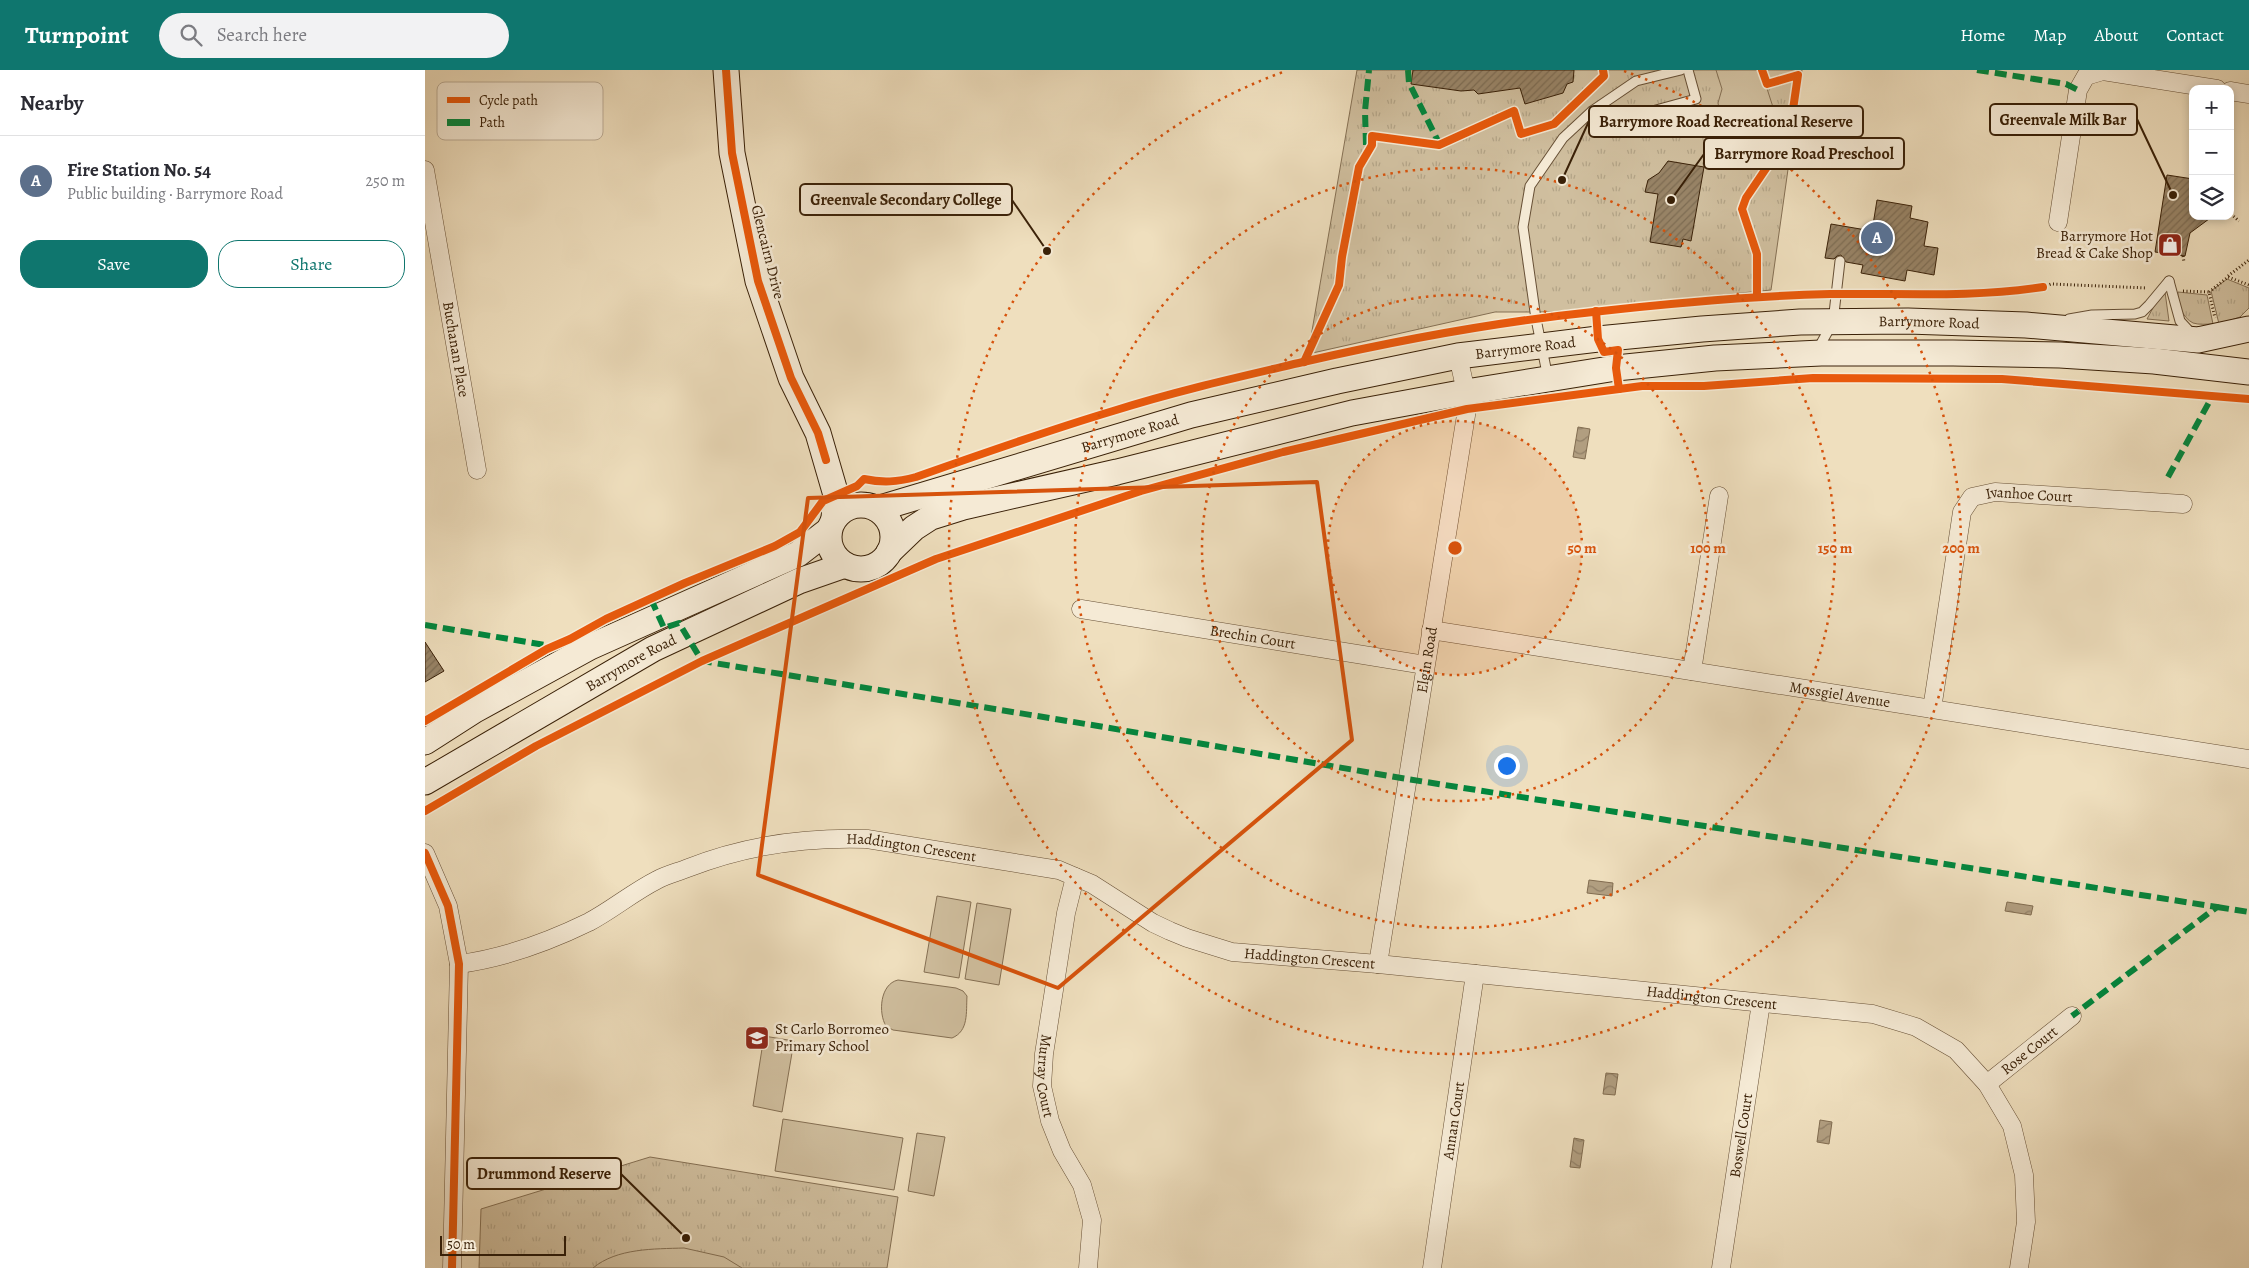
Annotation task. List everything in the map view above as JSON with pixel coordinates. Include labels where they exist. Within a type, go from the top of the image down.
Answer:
[{"type":"street","name":"Glencairn Drive","points":[[726,70],[732,153],[758,280],[791,378],[818,433],[836,495],[832,524]]},
{"type":"street","points":[[2058,222],[2078,90],[2086,76],[2103,71],[2192,85]]},
{"type":"street","points":[[2234,92],[2249,94]]},
{"type":"street","name":"Buchanan Place","points":[[425,170],[477,470]]},
{"type":"street","name":"Barrymore Road","points":[[871,507],[1191,415],[1337,380],[1458,356],[1703,329],[1833,322],[1908,321],[2027,326],[2197,340],[2249,329]]},
{"type":"street","points":[[2249,335],[2245,342],[2245,358],[2249,366]]},
{"type":"street","name":"Barrymore Road","points":[[889,552],[914,528],[931,517],[963,507],[1099,476],[1352,413],[1466,392],[1616,368],[1705,359],[1815,354],[1953,353],[2060,355],[2155,361],[2249,372]]},
{"type":"street","name":"Elgin Road","points":[[1378,964],[1467,409],[1466,392],[1458,356]]},
{"type":"street","name":"Glencairn Drive","points":[[826,460],[846,491],[871,507]]},
{"type":"street","name":"Ivanhoe Court","points":[[1932,709],[1962,512],[1972,497],[1995,492],[2183,504]]},
{"type":"street","points":[[1691,671],[1719,496]]},
{"type":"street","points":[[853,506],[871,507],[890,523],[893,536],[889,552],[881,562],[869,568],[853,568],[845,565],[835,557],[831,550],[832,524],[843,510],[853,506]]},
{"type":"street","name":"Barrymore Road","points":[[425,742],[475,710],[590,646],[798,554],[832,524]]},
{"type":"street","name":"Barrymore Road","points":[[425,782],[653,649],[799,581],[845,565]]},
{"type":"street","name":"Brechin Court","points":[[1081,610],[1425,664]]},
{"type":"street","name":"Mossgiel Avenue","points":[[1431,630],[2249,759]]},
{"type":"street","name":"Haddington Crescent","points":[[459,964],[495,959],[589,922],[657,880],[706,861],[773,843],[867,839],[1051,868],[1104,891],[1153,923],[1187,938],[1232,952],[1378,964],[1873,1014],[1916,1027],[1956,1050],[1987,1084],[2012,1126],[2024,1175],[2026,1222],[2019,1268]]},
{"type":"street","points":[[425,853],[449,906],[459,964],[452,1268]]},
{"type":"street","name":"Murray Court","points":[[1075,877],[1065,913],[1044,1054],[1042,1086],[1050,1121],[1062,1151],[1082,1185],[1092,1220],[1089,1268]]},
{"type":"street","name":"Annan Court","points":[[1432,1268],[1475,974]]},
{"type":"street","name":"Boswell Court","points":[[1721,1268],[1761,1003]]},
{"type":"street","name":"Rose Court","points":[[1987,1084],[2072,1016]]},
{"type":"lane","points":[[1548,379],[1536,319],[1523,228],[1530,186],[1563,138],[1592,111],[1636,81],[1681,70]]},
{"type":"lane","points":[[1592,111],[1645,113],[1696,99],[1688,70]]},
{"type":"lane","points":[[1815,354],[1833,322],[1841,261]]},
{"type":"lane","points":[[2027,326],[2092,315],[2135,314],[2142,312],[2167,290],[2180,321],[2197,340]]},
{"type":"path","points":[[2234,217],[2239,221]]},
{"type":"path","points":[[2183,256],[2184,262]]},
{"type":"path","points":[[2039,287],[2051,284],[2071,284],[2209,292],[2249,260]]},
{"type":"path","points":[[2228,277],[2249,285]]},
{"type":"path","points":[[2209,292],[2216,323]]},
{"type":"highlighted area","points":[[1317,482],[1352,740],[1058,988],[758,875],[808,498]]},
{"type":"green space","points":[[1357,70],[1802,70],[1771,290],[1550,312],[1495,312],[1308,354]]},
{"type":"green space","points":[[1716,70],[1761,70],[1782,135],[1770,137],[1753,166],[1723,148],[1718,103],[1722,89]]},
{"type":"green space","points":[[2227,279],[2249,288],[2249,308],[2240,317],[2219,324],[2211,291]]},
{"type":"green space","points":[[2165,292],[2169,321],[2147,319],[2161,293]]},
{"type":"green space","points":[[2178,292],[2207,295],[2213,324],[2198,324],[2189,321],[2179,305]]},
{"type":"green space","points":[[937,896],[971,902],[959,978],[924,972]]},
{"type":"green space","points":[[977,903],[1011,909],[999,985],[965,979]]},
{"type":"green space","points":[[898,980],[956,988],[963,991],[967,996],[967,1008],[964,1026],[961,1031],[952,1038],[893,1030],[886,1026],[882,1014],[882,1000],[887,987]]},
{"type":"green space","points":[[764,1036],[794,1041],[782,1112],[753,1106]]},
{"type":"green space","points":[[783,1119],[903,1138],[894,1190],[775,1171]]},
{"type":"green space","points":[[917,1133],[945,1137],[934,1196],[908,1191]]},
{"type":"green space","points":[[650,1157],[898,1197],[887,1268],[479,1268],[481,1209]]},
{"type":"green space","points":[[684,1248],[724,1257],[742,1268],[593,1268],[603,1261],[624,1253],[648,1249]]},
{"type":"water","points":[[1578,427],[1590,429],[1585,459],[1573,457]]},
{"type":"water","points":[[1589,880],[1613,883],[1612,896],[1587,893]]},
{"type":"water","points":[[2007,902],[2033,906],[2031,915],[2005,911]]},
{"type":"water","points":[[1606,1073],[1618,1074],[1615,1095],[1603,1094]]},
{"type":"water","points":[[1820,1120],[1832,1122],[1829,1144],[1817,1142]]},
{"type":"water","points":[[1574,1138],[1584,1140],[1580,1168],[1570,1167]]},
{"type":"building","points":[[1413,70],[1574,70],[1573,82],[1567,84],[1563,93],[1525,104],[1520,88],[1478,94],[1474,90],[1461,91],[1411,84]]},
{"type":"building","points":[[1668,161],[1704,167],[1691,241],[1683,239],[1681,247],[1650,242],[1658,194],[1645,192],[1648,180],[1659,173]]},
{"type":"building","points":[[2167,175],[2189,178],[2189,220],[2208,220],[2190,233],[2185,256],[2155,252]]},
{"type":"building","points":[[1877,200],[1912,206],[1910,218],[1928,222],[1924,246],[1938,248],[1934,275],[1907,270],[1905,281],[1861,273],[1863,265],[1846,262],[1841,255],[1834,259],[1825,258],[1831,224],[1872,231]]},
{"type":"building","points":[[425,642],[444,671],[425,682]]},
{"type":"marked path","points":[[1366,145],[1365,111],[1369,70]]},
{"type":"marked path","points":[[1408,70],[1409,83],[1440,145]]},
{"type":"marked path","points":[[1977,70],[2066,84],[2078,90]]},
{"type":"marked path","points":[[2168,477],[2213,395]]},
{"type":"marked path","points":[[651,599],[664,628],[679,623],[702,661],[1407,779],[2217,907],[2072,1016]]},
{"type":"marked path","points":[[425,625],[551,646]]},
{"type":"marked path","points":[[2217,907],[2249,912]]},
{"type":"cycle path","points":[[726,70],[732,153],[758,281],[791,378],[818,433],[826,460]]},
{"type":"cycle path","points":[[1304,362],[1339,285],[1342,257],[1359,167],[1372,145],[1372,136],[1439,145],[1514,111],[1521,134],[1554,124],[1604,76],[1603,70]]},
{"type":"cycle path","points":[[1757,297],[1757,254],[1742,209],[1746,198],[1767,167],[1779,154],[1789,137],[1798,75],[1767,84],[1762,70]]},
{"type":"cycle path","points":[[425,721],[547,649],[570,639],[606,619],[685,583],[775,546],[800,532],[823,501],[857,486],[864,479],[890,481],[916,477],[1063,427],[1184,391],[1375,346],[1484,326],[1557,316],[1771,296],[1963,294],[2043,287]]},
{"type":"cycle path","points":[[1596,311],[1598,339],[1604,352],[1618,350],[1616,368],[1619,389]]},
{"type":"cycle path","points":[[425,811],[536,746],[702,661],[936,559],[1141,491],[1283,452],[1467,409],[1642,386],[1704,386],[1813,378],[2002,379],[2249,399]]},
{"type":"cycle path","points":[[425,853],[448,906],[459,964],[452,1268]]},
{"type":"place","name":"Barrymore Road Recreational Reserve","points":[[1562,180]]},
{"type":"place","name":"Greenvale Milk Bar","points":[[2173,195]]},
{"type":"place","name":"Barrymore Road Preschool","points":[[1671,200]]},
{"type":"place","name":"Fire Station No. 54","points":[[1877,238]]},
{"type":"place","name":"Barrymore Hot Bread & Cake Shop","points":[[2170,245]]},
{"type":"place","name":"Greenvale Secondary College","points":[[1047,251]]},
{"type":"place","name":"St Carlo Borromeo Primary School","points":[[757,1038]]},
{"type":"place","name":"Drummond Reserve","points":[[686,1238]]}]
